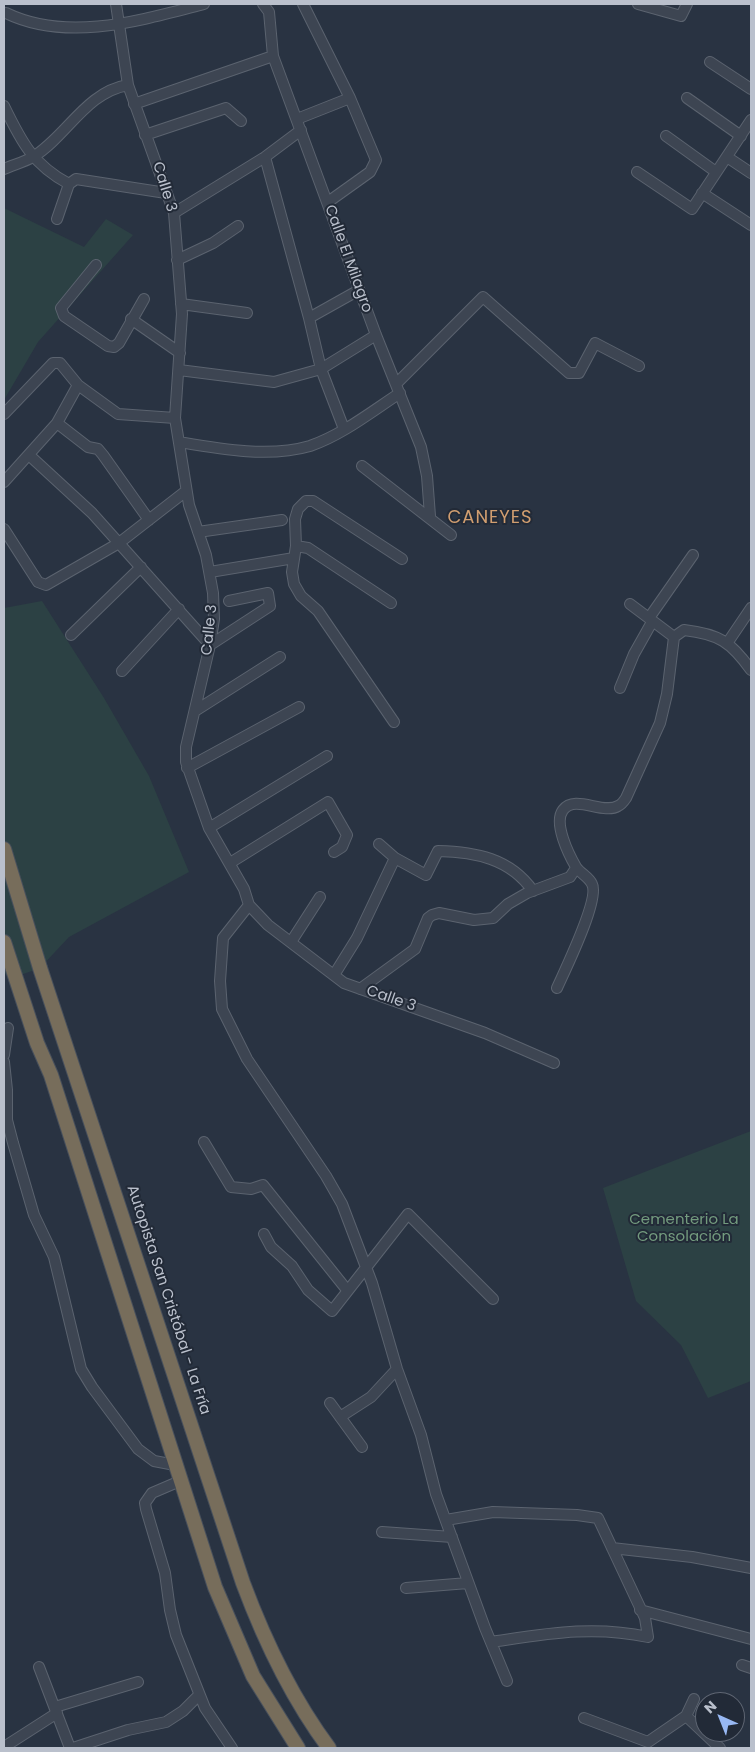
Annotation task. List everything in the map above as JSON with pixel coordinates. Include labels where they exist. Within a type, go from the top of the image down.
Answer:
[{"type":"highway","name":"Autopista San Cristóbal - La Fría","points":[[4,849],[40,968],[243,1583],[263,1637],[286,1683],[308,1720],[329,1748]]},
{"type":"highway","points":[[4,942],[37,1043],[51,1075],[215,1588],[238,1644],[270,1706],[298,1748]]},
{"type":"street","name":"Calle 3","points":[[116,4],[128,85],[174,213],[181,304],[180,353],[175,418],[186,491],[210,572],[214,618],[210,645],[186,747],[188,768],[209,828],[244,889],[249,905],[268,925],[344,984],[485,1033],[554,1063]]},
{"type":"street","points":[[6,13],[22,21],[41,25],[118,26],[204,4]]},
{"type":"street","name":"Calle El Milagro","points":[[263,4],[269,12],[273,56],[359,290],[425,460],[430,516]]},
{"type":"street","points":[[303,4],[350,98],[376,163],[370,172],[328,202]]},
{"type":"street","points":[[638,4],[681,16],[686,4]]},
{"type":"street","points":[[134,104],[273,56]]},
{"type":"street","points":[[710,62],[751,89]]},
{"type":"street","points":[[4,169],[32,157],[97,98],[116,87],[128,85]]},
{"type":"street","points":[[297,119],[350,98]]},
{"type":"street","points":[[687,98],[741,136]]},
{"type":"street","points":[[4,106],[22,144],[32,157],[54,176],[69,184]]},
{"type":"street","points":[[146,135],[226,108],[241,121]]},
{"type":"street","points":[[637,172],[692,209],[751,120]]},
{"type":"street","points":[[174,213],[265,157],[301,130]]},
{"type":"street","points":[[666,136],[716,172]]},
{"type":"street","points":[[265,157],[309,318],[320,369],[344,429]]},
{"type":"street","points":[[727,157],[751,173]]},
{"type":"street","points":[[57,220],[69,184],[76,179],[166,193]]},
{"type":"street","points":[[702,193],[751,225]]},
{"type":"street","points":[[177,260],[213,243],[238,226]]},
{"type":"street","points":[[96,264],[61,308],[62,314],[112,347],[119,343],[144,299]]},
{"type":"street","points":[[309,318],[359,290]]},
{"type":"street","points":[[180,442],[210,447],[282,451],[309,446],[344,429],[398,389],[483,297],[569,373],[578,373],[595,343],[638,366]]},
{"type":"street","points":[[181,304],[247,312]]},
{"type":"street","points":[[131,319],[180,353]]},
{"type":"street","points":[[179,370],[274,382],[320,369],[376,335]]},
{"type":"street","points":[[4,414],[53,363],[60,363],[78,385],[118,414],[175,418]]},
{"type":"street","points":[[4,482],[56,423],[78,385]]},
{"type":"street","points":[[56,423],[88,447],[98,449],[104,455],[149,520]]},
{"type":"street","points":[[29,455],[73,494],[141,566],[210,645],[270,606],[268,593],[228,601]]},
{"type":"street","points":[[362,466],[430,516],[451,535]]},
{"type":"street","points":[[4,529],[42,585],[119,543],[186,491]]},
{"type":"street","points":[[394,722],[318,611],[296,588],[292,579],[296,546],[295,515],[300,506],[309,500],[326,508],[402,559]]},
{"type":"street","points":[[198,532],[282,520]]},
{"type":"street","points":[[296,546],[308,548],[391,603]]},
{"type":"street","points":[[620,688],[650,620],[692,556]]},
{"type":"street","points":[[210,572],[294,558]]},
{"type":"street","points":[[70,635],[141,566]]},
{"type":"street","points":[[630,604],[674,637]]},
{"type":"street","points":[[728,642],[751,608]]},
{"type":"street","points":[[122,671],[179,609]]},
{"type":"street","points":[[557,988],[581,935],[594,892],[592,884],[576,868],[562,834],[559,816],[564,808],[573,804],[607,808],[618,807],[626,798],[660,723],[667,694],[674,637],[684,630],[701,632],[728,642],[751,670]]},
{"type":"street","points":[[195,711],[280,657]]},
{"type":"street","points":[[188,768],[299,707]]},
{"type":"street","points":[[209,828],[327,756]]},
{"type":"street","points":[[230,863],[328,802],[347,835],[342,847],[334,852]]},
{"type":"street","points":[[379,844],[395,858],[426,875],[438,851],[457,852],[500,861],[522,876],[533,890]]},
{"type":"street","points":[[334,975],[357,938],[395,858]]},
{"type":"street","points":[[360,989],[415,949],[428,918],[432,915],[439,913],[474,920],[493,918],[508,904],[533,890],[570,877],[576,868]]},
{"type":"street","points":[[291,942],[320,897]]},
{"type":"street","points":[[249,905],[223,938],[220,981],[222,1009],[237,1043],[334,1190],[367,1269],[397,1369],[421,1435],[436,1494],[468,1583],[507,1681]]},
{"type":"street","points":[[4,1055],[8,1028]]},
{"type":"street","points":[[4,1062],[8,1120],[13,1143],[34,1214],[54,1257],[81,1369],[138,1449],[154,1461],[175,1465]]},
{"type":"street","points":[[204,1142],[230,1187],[251,1189],[263,1185],[348,1290]]},
{"type":"street","points":[[264,1234],[271,1246],[292,1266],[308,1290],[332,1311],[367,1269],[408,1214],[493,1299]]},
{"type":"street","points":[[340,1416],[371,1396],[397,1369]]},
{"type":"street","points":[[330,1403],[362,1447]]},
{"type":"street","points":[[180,1481],[152,1493],[145,1503],[165,1573],[170,1610],[176,1635],[205,1708],[232,1748]]},
{"type":"street","points":[[446,1520],[493,1512],[598,1518],[645,1618],[648,1637],[624,1632],[572,1630],[491,1642]]},
{"type":"street","points":[[382,1532],[452,1537]]},
{"type":"street","points":[[612,1548],[692,1557],[751,1568]]},
{"type":"street","points":[[406,1588],[468,1583]]},
{"type":"street","points":[[640,1610],[751,1639]]},
{"type":"street","points":[[39,1667],[71,1747]]},
{"type":"street","points":[[4,1747],[56,1710],[138,1682]]},
{"type":"street","points":[[58,1748],[71,1747],[128,1730],[166,1722],[182,1711],[199,1694]]},
{"type":"street","points":[[584,1718],[648,1742],[686,1716],[694,1699]]},
{"type":"street","points":[[686,1716],[720,1748]]},
{"type":"green space","points":[[4,208],[84,247],[106,219],[133,235],[38,342],[4,400]]},
{"type":"green space","points":[[42,601],[104,698],[149,776],[189,872],[69,937],[40,968],[15,977],[4,974],[4,608]]},
{"type":"green space","name":"Cementerio La Consolación","points":[[751,1131],[751,1381],[708,1398],[681,1345],[636,1301],[603,1188]]},
{"type":"district","name":"CANEYES","points":[[490,518]]}]
